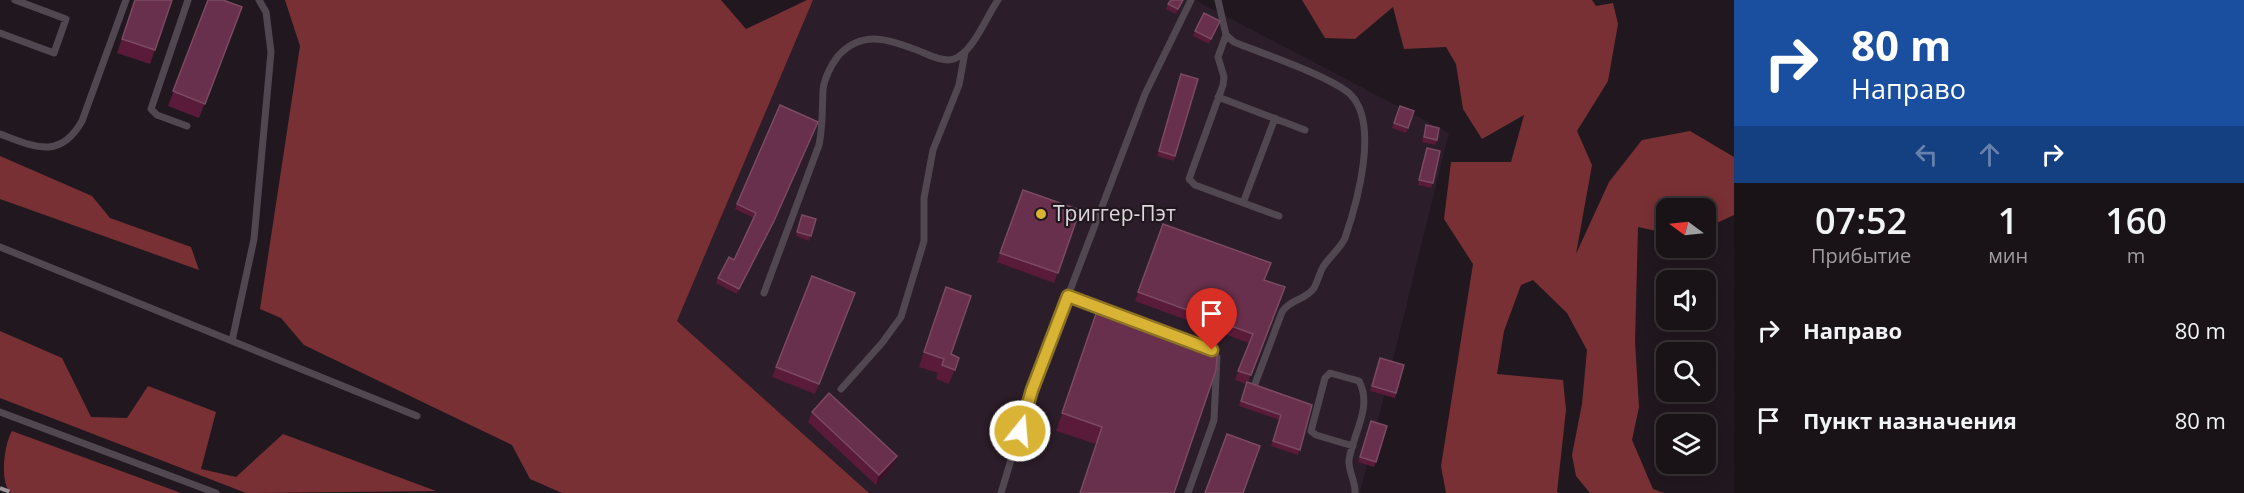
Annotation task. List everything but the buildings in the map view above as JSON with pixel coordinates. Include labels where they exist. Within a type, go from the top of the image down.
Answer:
[{"type":"lane","points":[[0,33],[54,53],[66,19],[15,0]]},
{"type":"lane","points":[[0,134],[32,146],[50,148],[74,136],[82,121],[126,0]]},
{"type":"lane","points":[[187,126],[157,115],[151,109],[188,0]]},
{"type":"lane","points":[[232,341],[254,238],[271,52],[266,12],[259,0]]},
{"type":"lane","points":[[841,388],[902,317],[924,241],[924,198],[933,150],[959,85],[965,52],[998,0]]},
{"type":"lane","points":[[1001,493],[1032,390],[1145,94],[1191,0]]},
{"type":"lane","points":[[1218,0],[1226,35],[1218,57],[1224,77],[1189,178],[1195,185],[1279,216]]},
{"type":"lane","points":[[1226,35],[1234,42],[1334,83],[1350,94],[1361,111],[1364,136],[1362,174],[1344,240],[1323,267],[1312,291],[1286,306],[1282,312],[1255,384]]},
{"type":"lane","points":[[764,293],[819,145],[824,123],[823,87],[833,63],[849,45],[861,39],[878,40],[913,48],[938,58],[953,59],[965,52]]},
{"type":"lane","points":[[1218,98],[1305,130]]},
{"type":"lane","points":[[1243,203],[1275,118]]},
{"type":"lane","points":[[0,247],[417,416]]},
{"type":"lane","points":[[1068,296],[1212,350],[1217,357],[1219,363],[1214,420],[1188,493]]},
{"type":"lane","points":[[1353,446],[1316,435],[1311,431],[1325,378],[1330,373],[1354,379],[1361,385],[1365,402],[1353,446],[1348,462],[1355,493]]},
{"type":"lane","points":[[0,412],[216,493]]},
{"type":"shaded area","points":[[285,0],[721,0],[746,29],[807,0],[813,0],[677,321],[869,493],[562,493],[530,479],[512,445],[304,345],[281,318],[260,309],[300,46]]},
{"type":"shaded area","points":[[813,0],[1195,0],[1449,133],[1360,493],[869,493],[677,321]]},
{"type":"shaded area","points":[[1302,0],[1592,0],[1596,6],[1613,3],[1618,24],[1608,81],[1577,131],[1592,165],[1576,254],[1609,182],[1642,140],[1690,131],[1734,157],[1734,215],[1716,223],[1716,198],[1656,198],[1656,231],[1638,227],[1635,342],[1639,407],[1632,440],[1653,489],[1664,493],[1590,493],[1576,476],[1572,455],[1582,404],[1587,350],[1567,313],[1533,280],[1521,285],[1504,331],[1497,374],[1563,380],[1566,410],[1557,492],[1560,493],[1446,493],[1441,466],[1473,264],[1444,219],[1451,162],[1511,162],[1524,115],[1482,139],[1463,109],[1456,64],[1446,47],[1404,49],[1393,7],[1355,39],[1325,38]]},
{"type":"shaded area","points":[[0,156],[92,196],[110,218],[191,247],[199,270],[0,199]]},
{"type":"shaded area","points":[[0,331],[62,358],[91,417],[127,418],[148,386],[216,412],[201,469],[236,477],[283,434],[436,491],[246,493],[0,398]]},
{"type":"shaded area","points":[[12,431],[181,493],[11,493],[5,482],[4,465],[6,446]]},
{"type":"railway","points":[[0,488],[13,493]]},
{"type":"place","name":"Триггер-Пэт","points":[[1041,214]]},
{"type":"route","points":[[1020,431],[1032,390],[1068,296],[1212,350]]}]
